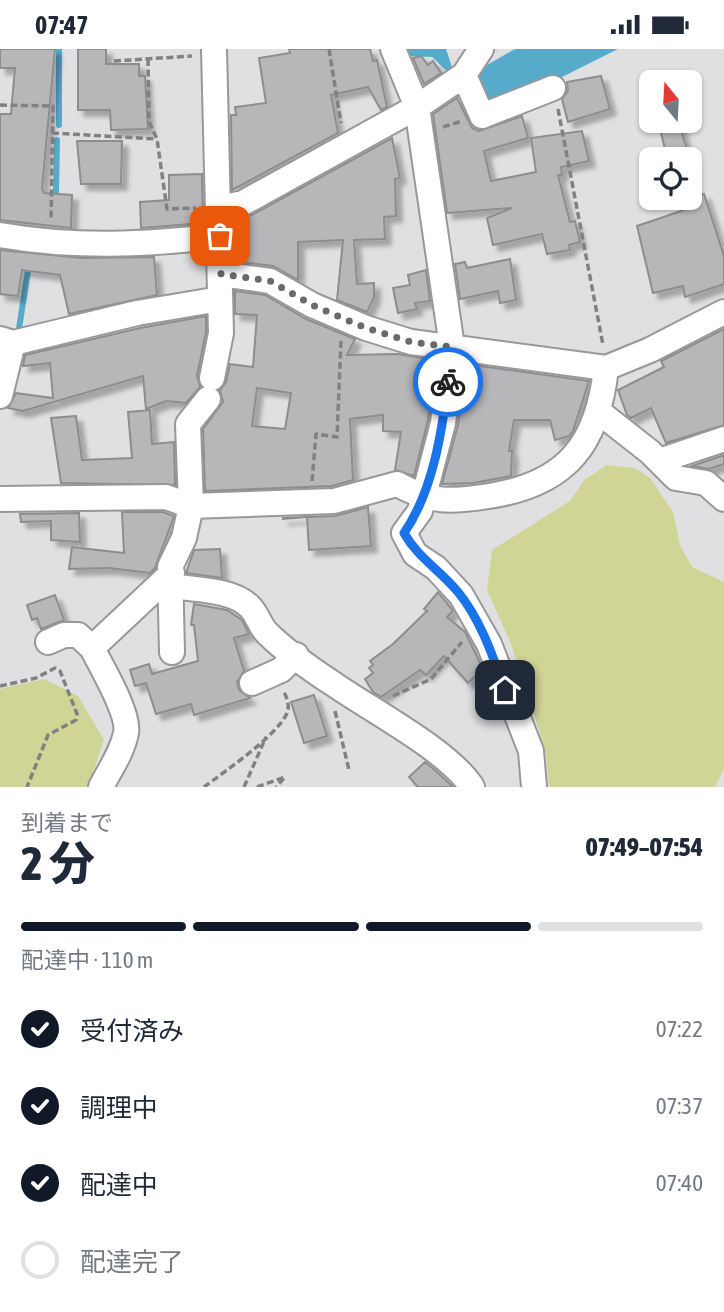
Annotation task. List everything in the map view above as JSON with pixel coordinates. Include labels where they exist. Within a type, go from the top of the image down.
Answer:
[{"type":"street","points":[[393,49],[417,107],[452,347],[443,423],[420,511],[404,533],[415,554],[436,568],[461,595],[489,644],[531,751],[534,787]]},
{"type":"street","points":[[219,208],[243,203],[417,107],[464,75],[481,49]]},
{"type":"street","points":[[172,652],[170,567],[184,538],[191,506],[188,424],[210,388],[221,333],[214,52]]},
{"type":"street","points":[[464,75],[482,116],[553,88]]},
{"type":"street","points":[[0,235],[50,243],[137,246],[220,236]]},
{"type":"street","points":[[221,274],[270,281],[312,305],[342,318],[411,342],[606,368],[650,350],[724,311]]},
{"type":"street","points":[[0,396],[7,341],[137,313],[220,299]]},
{"type":"street","points":[[0,499],[166,496],[191,506],[310,502],[334,501],[397,484],[423,498],[452,502],[510,493],[540,483],[567,465],[589,437],[599,412],[606,368]]},
{"type":"street","points":[[599,412],[676,478],[706,483],[724,499]]},
{"type":"street","points":[[659,461],[724,439]]},
{"type":"street","points":[[92,647],[172,580]]},
{"type":"street","points":[[172,580],[225,595],[249,606],[288,663],[319,673],[374,708],[466,777],[471,787]]},
{"type":"street","points":[[48,642],[64,635],[78,635],[92,647],[127,729],[121,751],[101,787]]},
{"type":"street","points":[[252,683],[288,663]]},
{"type":"path","points":[[329,49],[345,146]]},
{"type":"path","points":[[114,61],[214,52]]},
{"type":"path","points":[[148,59],[149,122],[157,139],[167,209],[219,208]]},
{"type":"path","points":[[553,88],[573,178],[606,368]]},
{"type":"path","points":[[0,105],[53,106],[50,243]]},
{"type":"path","points":[[421,133],[482,116]]},
{"type":"path","points":[[52,133],[157,139]]},
{"type":"path","points":[[310,502],[316,434],[337,437],[342,318]]},
{"type":"path","points":[[374,708],[402,691],[431,679],[477,624]]},
{"type":"path","points":[[204,787],[250,752],[287,713],[288,700],[281,683],[288,663]]},
{"type":"path","points":[[0,686],[36,678],[55,668],[60,671],[77,714],[76,720],[48,735],[27,787]]},
{"type":"path","points":[[319,673],[332,699],[349,770]]},
{"type":"path","points":[[244,787],[267,735]]},
{"type":"path","points":[[257,787],[285,777],[276,787]]},
{"type":"green space","points":[[607,465],[635,468],[650,478],[673,512],[680,545],[692,567],[724,582],[724,768],[715,787],[549,787],[546,753],[534,714],[511,644],[487,590],[492,550],[570,501],[584,480]]},
{"type":"green space","points":[[44,679],[78,696],[104,740],[88,787],[0,787],[0,689]]},
{"type":"water","points":[[399,49],[446,49],[453,70],[450,74],[432,57],[404,56]]},
{"type":"water","points":[[515,49],[618,49],[542,87],[485,105],[473,81],[487,65]]},
{"type":"building","points":[[0,49],[55,49],[42,188],[44,193],[72,195],[71,228],[0,220],[0,114],[11,114],[15,68],[0,68]]},
{"type":"building","points":[[78,49],[106,49],[106,64],[139,64],[139,76],[145,76],[148,129],[111,130],[110,110],[78,110]]},
{"type":"building","points":[[289,49],[370,49],[373,61],[377,60],[387,107],[381,110],[368,87],[331,95],[338,133],[232,190],[231,115],[236,115],[235,107],[266,103],[259,58],[290,53]]},
{"type":"building","points":[[421,56],[428,65],[433,61],[441,73],[424,84],[413,58]]},
{"type":"building","points":[[601,76],[610,109],[568,122],[562,99],[568,91],[567,82]]},
{"type":"building","points":[[457,98],[472,128],[479,131],[522,116],[528,138],[484,151],[491,181],[536,172],[531,138],[582,131],[589,161],[561,167],[562,175],[558,175],[570,222],[575,221],[580,242],[569,245],[570,250],[547,254],[542,234],[493,245],[487,218],[512,208],[447,213],[433,114]]},
{"type":"building","points":[[661,133],[682,133],[686,147],[664,147]]},
{"type":"building","points":[[392,138],[400,178],[395,179],[396,216],[384,217],[385,239],[354,240],[357,284],[374,283],[374,297],[367,312],[337,300],[343,240],[298,242],[298,280],[273,266],[234,261],[233,220],[250,216]]},
{"type":"building","points":[[77,141],[122,141],[121,184],[81,184]]},
{"type":"building","points":[[202,174],[203,223],[141,228],[140,202],[169,200],[169,175]]},
{"type":"building","points":[[702,194],[724,256],[724,284],[685,297],[683,286],[653,293],[637,226],[684,210],[702,210]]},
{"type":"building","points":[[0,250],[82,258],[154,257],[157,295],[69,314],[60,275],[22,270],[18,296],[0,294]]},
{"type":"building","points":[[510,259],[516,300],[500,303],[498,291],[460,299],[455,264],[465,262],[467,268]]},
{"type":"building","points":[[426,270],[430,301],[415,303],[417,309],[398,313],[393,288],[410,285],[408,275]]},
{"type":"building","points":[[235,291],[265,295],[306,319],[355,339],[347,355],[398,354],[435,360],[428,420],[414,476],[395,470],[401,432],[383,431],[383,415],[350,419],[353,480],[332,486],[205,491],[203,429],[223,402],[220,390],[226,382],[230,364],[253,367],[257,315],[235,314]],"holes":[[[257,388],[291,393],[285,429],[252,426]]]},
{"type":"building","points":[[206,316],[206,332],[197,376],[200,387],[186,403],[166,401],[146,409],[143,376],[23,411],[8,408],[16,393],[53,398],[50,363],[23,366],[25,355],[140,328]]},
{"type":"building","points":[[724,329],[724,425],[666,443],[651,408],[631,418],[627,415],[618,390],[664,367],[661,361]]},
{"type":"building","points":[[465,364],[589,381],[573,431],[569,436],[555,440],[550,420],[514,420],[509,451],[512,451],[511,476],[473,483],[442,484],[458,425]]},
{"type":"building","points":[[150,410],[152,444],[174,442],[175,485],[61,483],[51,418],[76,416],[82,460],[132,458],[128,412]]},
{"type":"building","points":[[724,455],[724,464],[709,469],[692,466]]},
{"type":"building","points":[[368,507],[371,546],[309,550],[307,517],[335,516]]},
{"type":"building","points":[[122,512],[163,512],[174,516],[155,568],[150,573],[109,568],[69,569],[72,547],[124,553]]},
{"type":"building","points":[[79,513],[80,542],[51,540],[51,521],[21,522],[20,514]]},
{"type":"building","points":[[220,549],[222,578],[186,573],[194,550]]},
{"type":"building","points":[[438,592],[453,611],[447,617],[465,632],[483,669],[468,683],[444,656],[426,675],[420,670],[381,697],[373,692],[365,679],[373,673],[369,668],[373,665],[370,661],[393,644],[427,611],[424,609]]},
{"type":"building","points":[[55,595],[64,620],[41,629],[37,618],[32,620],[27,605]]},
{"type":"building","points":[[194,604],[227,610],[242,620],[249,634],[234,638],[244,671],[237,682],[239,690],[250,698],[194,715],[191,704],[156,714],[146,683],[135,686],[130,670],[149,664],[152,674],[198,661],[194,625],[191,625]]},
{"type":"building","points":[[314,695],[327,736],[304,743],[291,702]]},
{"type":"building","points":[[425,762],[453,787],[418,787],[409,777]]},
{"type":"waterway","points":[[59,49],[59,125]]},
{"type":"waterway","points":[[56,192],[57,140]]},
{"type":"waterway","points":[[18,335],[32,245]]},
{"type":"way so far","points":[[220,236],[221,274],[270,281],[312,305],[366,328],[411,342],[452,347],[448,382]]},
{"type":"route","points":[[448,382],[443,423],[420,511],[404,533],[415,554],[436,568],[461,595],[489,644],[505,690]]}]
